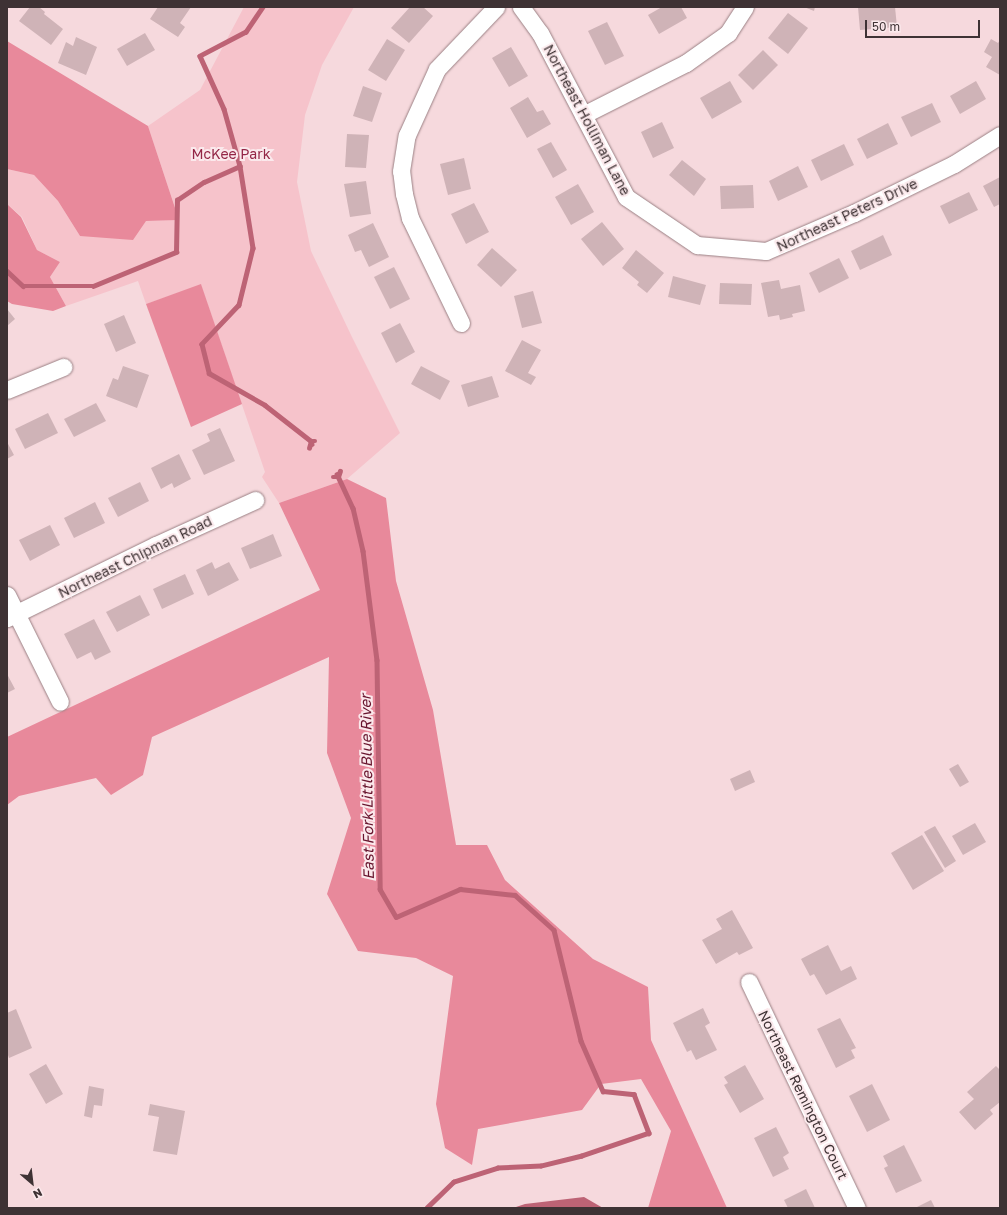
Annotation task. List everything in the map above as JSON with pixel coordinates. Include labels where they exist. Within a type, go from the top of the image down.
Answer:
[{"type":"street","points":[[461,323],[410,218],[404,194],[402,171],[406,134],[437,69],[496,7]]},
{"type":"street","name":"Northeast Holliman Lane","points":[[520,7],[540,33],[626,197],[684,237]]},
{"type":"street","points":[[583,115],[686,63],[728,33],[745,7]]},
{"type":"street","name":"Northeast Peters Drive","points":[[684,237],[697,245],[766,251],[854,214],[954,164],[1000,134]]},
{"type":"street","points":[[7,390],[63,367]]},
{"type":"street","name":"Northeast Chipman Road","points":[[12,616],[156,545],[255,500]]},
{"type":"street","points":[[7,595],[12,616],[60,702]]},
{"type":"street","name":"Northeast Remington Court","points":[[749,982],[858,1208]]},
{"type":"green space","name":"McKee Park","points":[[244,7],[354,7],[322,65],[305,115],[297,182],[311,251],[400,433],[347,479],[279,503],[262,477],[265,472],[201,285],[146,304],[138,281],[66,306],[50,277],[60,262],[37,250],[22,217],[7,204],[7,169],[34,175],[58,201],[80,236],[146,221],[179,220],[148,126],[200,90]]},
{"type":"shaded area","points":[[7,41],[148,126],[179,220],[146,221],[133,240],[80,236],[58,201],[34,175],[7,169]]},
{"type":"shaded area","points":[[7,204],[21,217],[37,250],[60,262],[50,277],[66,306],[53,311],[12,304],[7,301]]},
{"type":"shaded area","points":[[201,284],[242,404],[191,427],[146,304]]},
{"type":"shaded area","points":[[347,479],[386,498],[396,581],[433,710],[456,845],[487,845],[505,880],[593,959],[648,987],[651,1040],[727,1208],[648,1208],[671,1131],[641,1079],[601,1084],[582,1110],[478,1129],[472,1165],[445,1148],[436,1104],[453,976],[416,958],[358,951],[327,894],[351,818],[327,753],[329,657],[152,737],[143,775],[111,795],[96,778],[19,796],[7,805],[7,737],[320,590],[279,503]]},
{"type":"shaded area","points":[[584,1197],[603,1208],[513,1208],[525,1204]]},
{"type":"building","points":[[30,7],[39,7],[45,12],[44,14],[63,29],[51,45],[19,21]]},
{"type":"building","points":[[158,7],[191,7],[180,23],[185,27],[178,37],[150,19]]},
{"type":"building","points":[[410,7],[423,7],[433,16],[409,43],[391,28]]},
{"type":"building","points":[[662,7],[681,7],[687,18],[659,34],[648,15]]},
{"type":"building","points":[[804,7],[815,7],[814,11]]},
{"type":"building","points":[[858,7],[895,7],[897,27],[860,30]]},
{"type":"building","points":[[788,13],[808,28],[788,54],[768,38]]},
{"type":"building","points":[[607,22],[624,56],[605,65],[588,31]]},
{"type":"building","points":[[145,33],[155,50],[127,66],[117,49]]},
{"type":"building","points":[[76,37],[97,47],[86,75],[58,63],[66,42],[73,46]]},
{"type":"building","points":[[387,39],[405,50],[386,81],[368,70]]},
{"type":"building","points":[[991,39],[998,43],[1000,40],[1000,75],[986,67],[992,57],[984,52]]},
{"type":"building","points":[[511,47],[528,76],[509,87],[492,58]]},
{"type":"building","points":[[763,50],[778,65],[753,90],[738,75]]},
{"type":"building","points":[[730,81],[742,102],[712,119],[700,98]]},
{"type":"building","points":[[976,81],[986,99],[960,114],[950,96]]},
{"type":"building","points":[[363,86],[382,93],[372,122],[353,116]]},
{"type":"building","points":[[528,97],[537,112],[543,110],[551,124],[527,138],[510,108]]},
{"type":"building","points":[[932,103],[941,122],[911,137],[901,117]]},
{"type":"building","points":[[662,122],[674,148],[653,158],[641,132]]},
{"type":"building","points":[[888,123],[898,144],[867,159],[857,139]]},
{"type":"building","points":[[347,134],[369,135],[366,168],[345,167]]},
{"type":"building","points":[[551,142],[567,170],[553,178],[537,149]]},
{"type":"building","points":[[844,144],[854,165],[821,181],[811,160]]},
{"type":"building","points":[[464,158],[471,189],[448,195],[440,164]]},
{"type":"building","points":[[682,160],[706,179],[694,196],[669,175]]},
{"type":"building","points":[[798,166],[808,187],[778,201],[769,181]]},
{"type":"building","points":[[1000,177],[1000,204],[994,207],[983,186]]},
{"type":"building","points":[[366,181],[371,214],[350,217],[344,184]]},
{"type":"building","points":[[578,184],[594,212],[571,225],[555,197]]},
{"type":"building","points":[[753,185],[754,208],[721,209],[720,186]]},
{"type":"building","points":[[969,192],[978,210],[949,224],[940,206]]},
{"type":"building","points":[[474,203],[489,232],[466,244],[451,214]]},
{"type":"building","points":[[602,222],[624,249],[603,266],[581,239]]},
{"type":"building","points":[[373,223],[389,257],[369,267],[361,250],[355,252],[348,235]]},
{"type":"building","points":[[883,235],[892,255],[860,270],[851,251]]},
{"type":"building","points":[[492,248],[517,270],[501,287],[477,265]]},
{"type":"building","points":[[636,250],[664,273],[647,293],[637,285],[639,282],[622,268]]},
{"type":"building","points":[[839,258],[849,278],[819,293],[809,273]]},
{"type":"building","points":[[394,267],[410,299],[390,309],[374,277]]},
{"type":"building","points":[[673,276],[706,285],[700,305],[668,297]]},
{"type":"building","points":[[779,280],[781,289],[800,285],[805,311],[792,314],[793,317],[780,320],[779,315],[768,317],[761,283]]},
{"type":"building","points":[[720,283],[752,284],[751,305],[719,304]]},
{"type":"building","points":[[533,291],[542,323],[522,328],[514,296]]},
{"type":"building","points":[[7,309],[15,319],[7,326]]},
{"type":"building","points":[[124,315],[136,343],[116,352],[104,324]]},
{"type":"building","points":[[400,323],[415,352],[396,363],[381,333]]},
{"type":"building","points":[[522,340],[541,350],[528,373],[536,377],[531,385],[505,371]]},
{"type":"building","points":[[123,366],[149,375],[137,408],[106,396],[113,378],[118,380]]},
{"type":"building","points":[[421,366],[450,381],[440,400],[411,384]]},
{"type":"building","points":[[492,376],[499,397],[468,407],[461,385]]},
{"type":"building","points":[[96,403],[106,421],[74,437],[64,419]]},
{"type":"building","points":[[48,413],[58,433],[25,449],[15,429]]},
{"type":"building","points":[[220,428],[235,461],[204,475],[192,450],[210,441],[207,434]]},
{"type":"building","points":[[7,442],[14,455],[7,459]]},
{"type":"building","points":[[179,454],[191,479],[174,488],[172,483],[161,489],[151,468]]},
{"type":"building","points":[[140,482],[149,501],[118,517],[108,498]]},
{"type":"building","points":[[95,502],[105,523],[74,538],[64,518]]},
{"type":"building","points":[[50,525],[60,545],[30,561],[19,540]]},
{"type":"building","points":[[273,534],[282,556],[250,569],[241,548]]},
{"type":"building","points":[[212,562],[215,569],[229,562],[239,580],[208,596],[196,570]]},
{"type":"building","points":[[185,574],[194,594],[162,609],[153,589]]},
{"type":"building","points":[[140,595],[150,615],[117,632],[106,612]]},
{"type":"building","points":[[94,619],[111,652],[95,660],[91,652],[77,659],[64,634]]},
{"type":"building","points":[[7,674],[15,689],[7,693]]},
{"type":"building","points":[[958,764],[969,782],[960,787],[949,769]]},
{"type":"building","points":[[750,770],[755,782],[735,791],[730,779]]},
{"type":"building","points":[[975,823],[986,842],[963,855],[952,836]]},
{"type":"building","points":[[935,826],[956,861],[945,868],[924,832]]},
{"type":"building","points":[[922,835],[944,871],[913,890],[891,853]]},
{"type":"building","points":[[732,910],[753,948],[739,955],[737,952],[716,964],[702,940],[722,929],[716,919]]},
{"type":"building","points":[[828,945],[841,971],[851,966],[857,979],[826,995],[814,974],[810,976],[801,959]]},
{"type":"building","points":[[703,1008],[710,1023],[705,1026],[717,1050],[696,1060],[691,1050],[687,1052],[673,1023]]},
{"type":"building","points":[[16,1009],[32,1048],[9,1058],[7,1052],[7,1013]]},
{"type":"building","points":[[840,1018],[856,1048],[851,1050],[855,1058],[836,1068],[817,1029]]},
{"type":"building","points":[[46,1064],[63,1094],[46,1104],[29,1074]]},
{"type":"building","points":[[745,1065],[764,1099],[740,1113],[724,1085],[728,1083],[724,1077]]},
{"type":"building","points":[[996,1066],[1000,1070],[1000,1102],[990,1110],[993,1114],[975,1130],[959,1112],[974,1099],[967,1092]]},
{"type":"building","points":[[872,1084],[890,1120],[867,1132],[849,1096]]},
{"type":"building","points":[[89,1086],[104,1089],[102,1106],[94,1105],[92,1118],[84,1116]]},
{"type":"building","points":[[150,1104],[185,1111],[177,1155],[153,1151],[159,1117],[148,1115]]},
{"type":"building","points":[[776,1127],[789,1153],[783,1157],[789,1169],[773,1177],[754,1138]]},
{"type":"building","points":[[904,1145],[922,1181],[896,1193],[884,1168],[888,1166],[883,1156]]},
{"type":"building","points":[[806,1189],[815,1208],[788,1208],[784,1200]]},
{"type":"building","points":[[931,1200],[935,1208],[915,1208]]},
{"type":"waterway","name":"East Fork Little Blue River","points":[[263,7],[246,32],[200,56],[224,109],[240,166],[253,248],[239,305],[202,344],[209,373],[265,405],[311,441],[312,444]]},
{"type":"waterway","points":[[7,271],[23,286],[93,286],[176,252],[177,200],[204,182],[240,166]]},
{"type":"waterway","name":"East Fork Little Blue River","points":[[309,448],[311,441],[315,441]]},
{"type":"waterway","name":"East Fork Little Blue River","points":[[333,477],[338,477],[340,471]]},
{"type":"waterway","name":"East Fork Little Blue River","points":[[337,474],[353,508],[363,551],[377,660],[380,889],[396,917],[460,889],[515,895],[554,930],[581,1041],[603,1091],[634,1094],[649,1133],[582,1156],[541,1166],[498,1168],[454,1182],[427,1208]]}]
